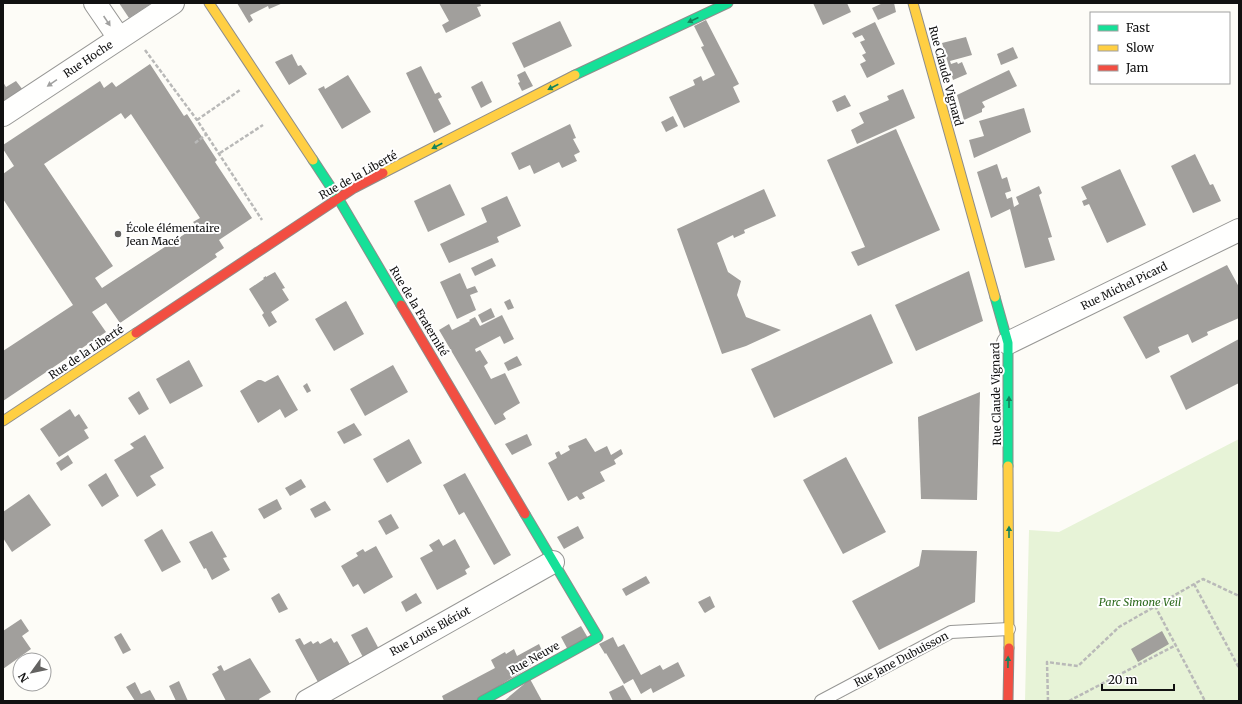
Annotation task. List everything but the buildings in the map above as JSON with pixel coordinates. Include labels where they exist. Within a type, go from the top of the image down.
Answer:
[{"type":"street","points":[[96,3],[119,38]]},
{"type":"street","name":"Rue Hoche","points":[[3,116],[173,3]]},
{"type":"street","name":"Rue de la Fraternité","points":[[209,3],[338,198],[598,638]]},
{"type":"street","name":"Rue de la Liberté","points":[[3,421],[354,188],[588,69],[728,3]]},
{"type":"street","name":"Rue Claude Vignard","points":[[913,3],[1008,343],[1008,701]]},
{"type":"street","name":"Rue Michel Picard","points":[[1008,343],[1238,232]]},
{"type":"street","name":"Rue Louis Blériot","points":[[307,701],[553,562]]},
{"type":"street","name":"Rue Neuve","points":[[482,701],[598,638]]},
{"type":"lane","name":"Rue Jane Dubuisson","points":[[821,701],[951,632],[1009,629]]},
{"type":"path","points":[[146,50],[207,134],[263,221]]},
{"type":"path","points":[[197,120],[245,86]]},
{"type":"path","points":[[220,154],[267,122]]},
{"type":"path","points":[[195,143],[207,134]]},
{"type":"path","points":[[1048,701],[1047,662],[1078,666],[1119,627],[1203,579],[1239,596]]},
{"type":"path","points":[[1194,584],[1239,668]]},
{"type":"path","points":[[1155,606],[1205,701]]},
{"type":"path","points":[[1070,701],[1176,645]]},
{"type":"green space","name":"Parc Simone Veil","points":[[1239,439],[1239,701],[1025,701],[1029,530],[1059,532]]},
{"type":"traffic: fast","points":[[575,75],[728,3]]},
{"type":"traffic: fast","points":[[313,160],[338,198],[401,305]]},
{"type":"traffic: fast","points":[[995,297],[1008,343],[1008,466]]},
{"type":"traffic: fast","points":[[482,701],[598,637],[525,514]]},
{"type":"traffic: slow","points":[[209,3],[313,160]]},
{"type":"traffic: slow","points":[[913,3],[995,297]]},
{"type":"traffic: slow","points":[[383,173],[575,75]]},
{"type":"traffic: slow","points":[[3,421],[136,333]]},
{"type":"traffic: slow","points":[[1008,466],[1009,648]]},
{"type":"traffic: jam","points":[[136,333],[354,188],[383,173]]},
{"type":"traffic: jam","points":[[401,305],[525,514]]},
{"type":"traffic: jam","points":[[1008,701],[1009,648]]},
{"type":"place","name":"École élémentaire Jean Macé","points":[[118,234]]}]
